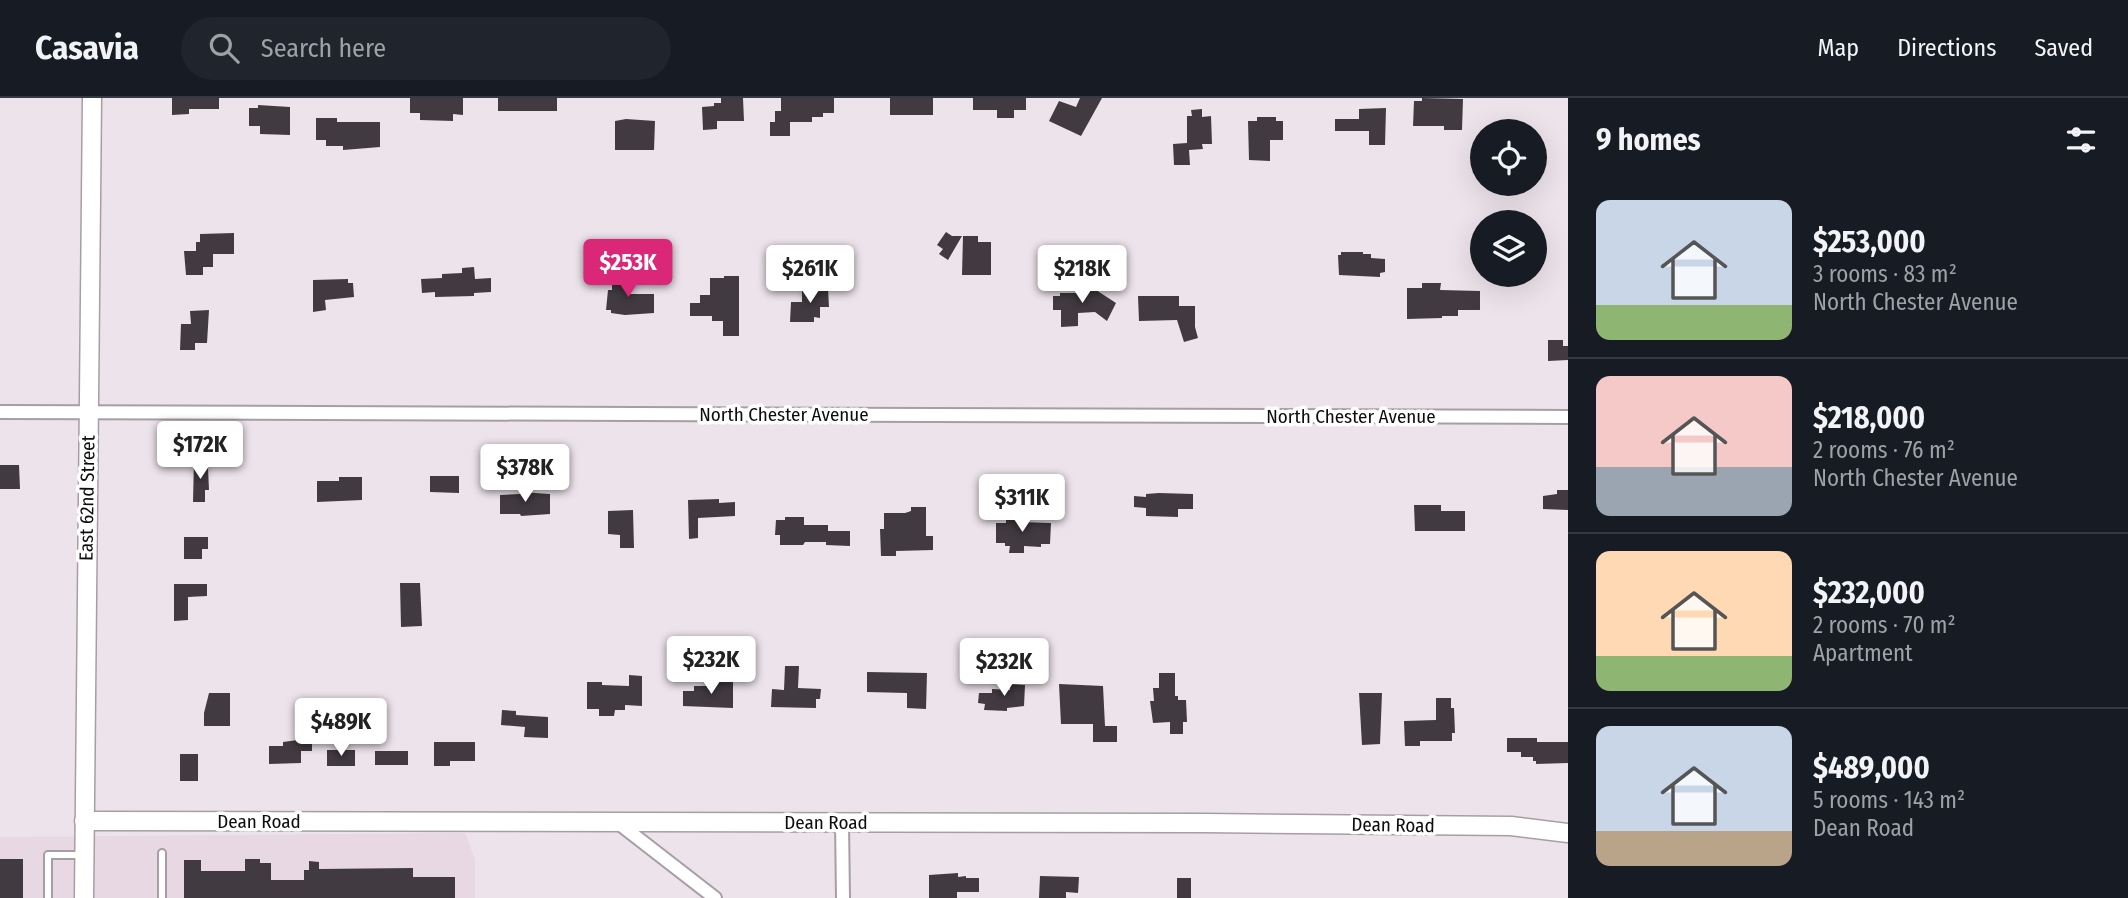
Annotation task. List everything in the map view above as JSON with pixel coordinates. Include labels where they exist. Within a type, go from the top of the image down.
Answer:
[{"type":"street","name":"East 62nd Street","points":[[84,898],[92,98]]},
{"type":"street","name":"North Chester Avenue","points":[[0,412],[1568,417]]},
{"type":"street","name":"Dean Road","points":[[84,821],[1511,825],[1568,834]]},
{"type":"street","points":[[617,822],[715,898]]},
{"type":"street","points":[[842,822],[843,898]]},
{"type":"lane","points":[[162,853],[162,898]]},
{"type":"lane","points":[[48,898],[48,855],[84,855]]},
{"type":"shaded area","points":[[465,833],[475,859],[475,898],[0,898],[0,837]]},
{"type":"building","points":[[172,98],[219,98],[219,109],[189,109],[189,114],[172,115]]},
{"type":"building","points":[[410,98],[463,98],[463,115],[453,114],[453,121],[420,120],[420,113],[410,113]]},
{"type":"building","points":[[498,98],[557,98],[557,111],[498,111]]},
{"type":"building","points":[[721,98],[743,98],[744,121],[717,121],[717,129],[703,130],[702,107],[721,103]]},
{"type":"building","points":[[781,98],[834,98],[834,113],[812,117],[812,122],[790,122],[790,136],[770,136],[770,122],[775,122],[775,111],[781,111]]},
{"type":"building","points":[[890,98],[933,98],[933,115],[890,115]]},
{"type":"building","points":[[973,98],[1026,98],[1026,110],[1014,110],[1014,118],[997,118],[997,110],[973,110]]},
{"type":"building","points":[[1080,98],[1102,98],[1081,136],[1049,121],[1059,101],[1076,107]]},
{"type":"building","points":[[1422,98],[1463,99],[1462,130],[1444,130],[1444,126],[1413,126],[1414,101],[1422,101]]},
{"type":"building","points":[[258,105],[290,107],[290,135],[260,134],[260,126],[249,126],[249,108],[258,108]]},
{"type":"building","points":[[1386,108],[1385,145],[1369,145],[1369,131],[1335,131],[1335,119],[1359,119],[1359,109]]},
{"type":"building","points":[[1202,109],[1202,117],[1211,116],[1212,144],[1202,144],[1203,149],[1189,150],[1190,165],[1174,165],[1173,144],[1187,143],[1187,116],[1192,116],[1191,110]]},
{"type":"building","points":[[1257,117],[1276,117],[1276,121],[1283,121],[1283,140],[1270,140],[1270,161],[1249,160],[1248,121],[1257,121]]},
{"type":"building","points":[[316,118],[337,118],[337,122],[380,122],[380,147],[343,150],[343,146],[326,146],[326,140],[316,140]]},
{"type":"building","points":[[615,121],[655,121],[654,150],[615,150]]},
{"type":"building","points":[[946,232],[952,236],[962,236],[948,260],[939,254],[943,249],[937,245]]},
{"type":"building","points":[[234,233],[234,254],[213,254],[213,267],[203,267],[203,275],[186,275],[184,251],[196,251],[200,234]]},
{"type":"building","points":[[963,236],[978,236],[978,242],[991,242],[991,275],[962,275]]},
{"type":"building","points":[[1341,252],[1363,252],[1371,254],[1371,258],[1385,259],[1385,272],[1380,273],[1380,277],[1339,275],[1338,255],[1341,255]]},
{"type":"building","points":[[474,267],[475,279],[491,278],[491,292],[474,293],[474,296],[435,297],[435,292],[422,293],[421,279],[442,278],[442,274],[462,273],[462,268]]},
{"type":"building","points":[[739,276],[739,336],[723,336],[723,321],[712,321],[712,316],[690,316],[690,303],[700,303],[700,295],[710,295],[710,278]]},
{"type":"building","points":[[612,277],[630,277],[630,294],[654,294],[654,313],[625,315],[606,310],[608,290],[612,290]]},
{"type":"building","points":[[348,279],[348,283],[353,283],[354,297],[325,300],[326,310],[313,312],[313,280]]},
{"type":"building","points":[[1087,281],[1116,303],[1107,321],[1095,312],[1078,313],[1078,326],[1061,327],[1061,310],[1053,310],[1053,296],[1060,296],[1060,293],[1078,293],[1078,287]]},
{"type":"building","points":[[1422,283],[1441,283],[1440,290],[1480,291],[1480,310],[1458,310],[1458,316],[1442,318],[1407,319],[1407,288],[1422,288]]},
{"type":"building","points":[[828,288],[829,307],[820,307],[820,318],[814,317],[814,322],[790,322],[791,302],[802,302],[802,289]]},
{"type":"building","points":[[1138,296],[1179,296],[1179,306],[1195,306],[1198,338],[1184,342],[1177,320],[1139,321]]},
{"type":"building","points":[[209,310],[207,343],[195,343],[195,350],[180,350],[181,324],[191,324],[190,311]]},
{"type":"building","points":[[1548,340],[1563,340],[1563,346],[1568,346],[1568,360],[1548,361]]},
{"type":"building","points":[[194,461],[205,461],[205,468],[208,468],[209,490],[205,490],[205,502],[193,502]]},
{"type":"building","points":[[0,465],[19,465],[20,489],[0,489]]},
{"type":"building","points":[[430,476],[459,476],[459,493],[430,492]]},
{"type":"building","points":[[339,477],[362,477],[362,500],[317,502],[317,481],[339,481]]},
{"type":"building","points":[[1557,490],[1568,490],[1568,510],[1543,509],[1543,496],[1557,494]]},
{"type":"building","points":[[520,492],[550,494],[550,514],[500,514],[500,495]]},
{"type":"building","points":[[1146,494],[1193,494],[1193,509],[1178,509],[1178,517],[1146,516],[1146,508],[1134,507],[1134,496],[1146,497]]},
{"type":"building","points":[[719,499],[719,503],[735,502],[735,516],[698,518],[698,538],[689,539],[688,500]]},
{"type":"building","points":[[1414,505],[1441,505],[1441,511],[1465,511],[1465,531],[1415,531]]},
{"type":"building","points":[[911,507],[926,507],[926,536],[933,536],[933,550],[896,551],[896,556],[881,556],[880,529],[884,529],[884,513],[905,513],[911,511]]},
{"type":"building","points":[[633,510],[634,548],[620,548],[620,535],[608,534],[608,511]]},
{"type":"building","points":[[1006,515],[1020,515],[1020,522],[1051,523],[1050,544],[1041,544],[1041,547],[1024,546],[1024,553],[1009,553],[1010,546],[996,543],[996,523],[1006,523]]},
{"type":"building","points":[[785,517],[804,517],[804,525],[828,525],[828,531],[850,531],[850,546],[826,545],[826,542],[780,545],[780,535],[775,535],[776,520],[785,520]]},
{"type":"building","points":[[184,537],[208,537],[208,549],[202,549],[202,559],[184,559]]},
{"type":"building","points":[[400,583],[420,583],[422,626],[401,627]]},
{"type":"building","points":[[174,584],[207,584],[207,596],[188,597],[188,620],[174,621]]},
{"type":"building","points":[[785,666],[799,666],[798,688],[821,689],[820,699],[816,699],[816,708],[771,707],[772,689],[784,690]]},
{"type":"building","points":[[867,672],[927,673],[926,709],[907,708],[907,693],[867,692]]},
{"type":"building","points":[[1159,673],[1175,673],[1175,696],[1178,696],[1178,700],[1186,700],[1187,722],[1183,722],[1183,734],[1170,734],[1170,722],[1153,723],[1150,701],[1154,701],[1153,688],[1159,688]]},
{"type":"building","points":[[629,675],[642,676],[642,706],[625,705],[625,710],[615,710],[614,716],[599,716],[599,709],[587,709],[587,682],[629,686]]},
{"type":"building","points":[[709,681],[733,681],[733,708],[683,706],[683,691],[694,691],[694,686],[709,686]]},
{"type":"building","points":[[1010,684],[1025,685],[1024,706],[1007,708],[1007,711],[984,710],[985,704],[978,703],[979,693],[992,693],[992,689],[1010,690]]},
{"type":"building","points":[[1059,684],[1103,686],[1105,726],[1117,726],[1117,742],[1093,742],[1093,724],[1061,724]]},
{"type":"building","points":[[209,693],[230,693],[230,726],[204,726]]},
{"type":"building","points":[[1359,693],[1382,693],[1380,744],[1362,745]]},
{"type":"building","points":[[1436,698],[1451,698],[1455,733],[1452,733],[1452,741],[1420,741],[1420,746],[1405,746],[1404,721],[1436,720]]},
{"type":"building","points":[[502,710],[516,711],[516,715],[548,717],[548,738],[524,737],[525,727],[501,725]]},
{"type":"building","points":[[312,738],[312,751],[301,751],[301,763],[269,764],[269,746],[283,746],[283,742]]},
{"type":"building","points":[[1507,738],[1568,742],[1568,763],[1536,764],[1533,757],[1521,757],[1521,752],[1507,752]]},
{"type":"building","points":[[434,742],[475,742],[475,761],[450,761],[450,766],[434,766]]},
{"type":"building","points":[[327,750],[355,750],[355,766],[327,766]]},
{"type":"building","points":[[375,751],[408,751],[408,765],[375,765]]},
{"type":"building","points":[[180,754],[198,754],[198,781],[180,781]]},
{"type":"building","points":[[0,859],[23,859],[23,898],[0,898]]},
{"type":"building","points":[[245,859],[260,859],[260,863],[271,863],[271,880],[304,880],[304,870],[309,870],[309,861],[319,862],[319,869],[413,868],[413,877],[455,877],[455,898],[184,898],[184,860],[201,860],[201,871],[245,871]]},
{"type":"building","points":[[958,873],[958,877],[979,878],[979,892],[957,892],[957,898],[929,898],[929,875]]},
{"type":"building","points":[[1040,876],[1079,877],[1078,893],[1066,892],[1066,898],[1039,898]]},
{"type":"building","points":[[1177,878],[1191,878],[1191,898],[1177,898]]}]
